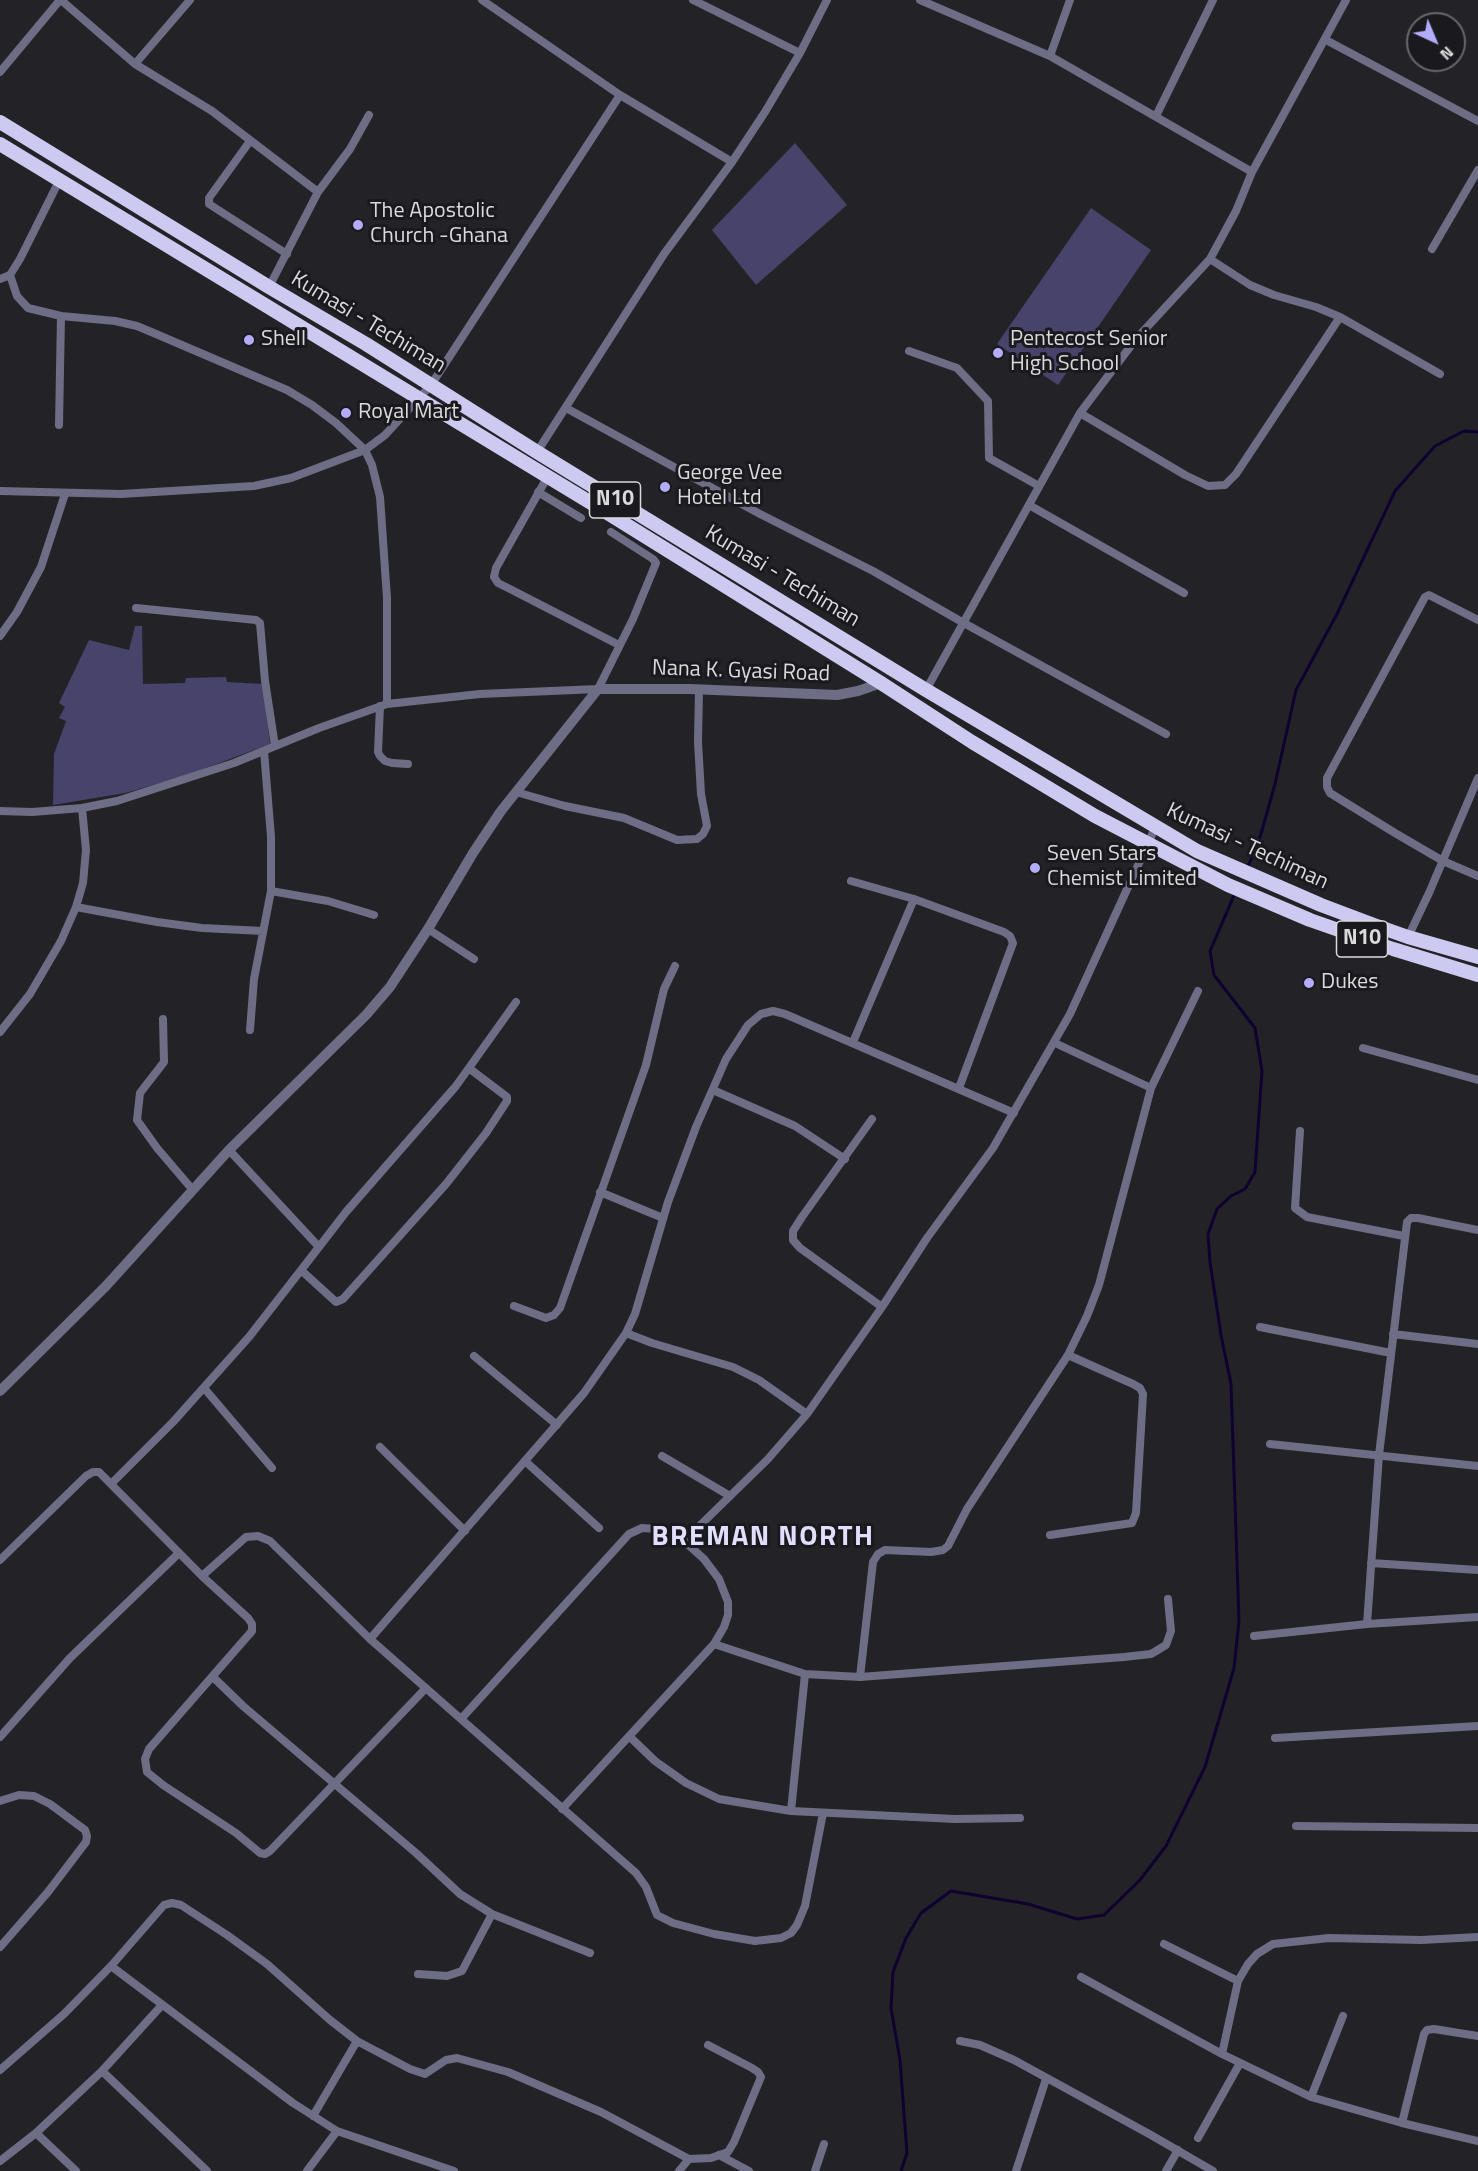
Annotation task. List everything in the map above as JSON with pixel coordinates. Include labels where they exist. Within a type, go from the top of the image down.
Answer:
[{"type":"highway","name":"Kumasi - Techiman","points":[[0,122],[1155,828],[1235,869],[1321,905],[1408,937],[1478,957]]},
{"type":"highway","name":"N10","points":[[0,144],[548,476],[972,742],[1095,816],[1228,885],[1310,920],[1478,975]]},
{"type":"street","points":[[0,72],[60,0],[135,64],[212,111],[318,192]]},
{"type":"street","points":[[135,64],[190,0]]},
{"type":"street","points":[[482,0],[620,95],[732,162]]},
{"type":"street","points":[[693,0],[800,53]]},
{"type":"street","points":[[537,452],[664,254],[732,162],[765,112],[800,53],[827,0]]},
{"type":"street","points":[[920,0],[1050,56],[1252,172]]},
{"type":"street","points":[[1050,56],[1070,0]]},
{"type":"street","points":[[1156,116],[1213,0]]},
{"type":"street","points":[[926,690],[1080,413],[1143,331],[1210,259],[1236,211],[1252,172],[1346,0]]},
{"type":"street","points":[[1326,39],[1478,121]]},
{"type":"street","points":[[0,491],[121,494],[254,486],[291,478],[365,450],[385,435],[431,385],[620,95]]},
{"type":"street","points":[[269,287],[318,192],[350,149],[369,114]]},
{"type":"street","points":[[250,141],[209,198],[208,204],[287,254]]},
{"type":"street","points":[[1432,249],[1478,170]]},
{"type":"street","points":[[0,279],[10,275],[20,259],[59,181]]},
{"type":"street","points":[[1210,259],[1250,285],[1340,317],[1440,374]]},
{"type":"street","points":[[10,275],[17,296],[28,308],[61,316],[115,321],[136,326],[287,390],[336,423],[365,450],[372,465],[380,497],[387,598],[383,705],[378,752],[385,761],[408,764]]},
{"type":"street","points":[[58,426],[61,316]]},
{"type":"street","points":[[1080,413],[1185,475],[1208,486],[1225,484],[1236,474],[1340,317]]},
{"type":"street","points":[[909,351],[957,368],[965,376],[988,401],[990,458],[1039,486]]},
{"type":"street","points":[[566,408],[760,514],[873,571],[1167,734]]},
{"type":"street","points":[[548,476],[496,568],[494,577],[498,583],[619,645]]},
{"type":"street","points":[[538,492],[581,518]]},
{"type":"street","points":[[0,636],[17,612],[41,567],[65,494]]},
{"type":"street","points":[[1029,505],[1184,594]]},
{"type":"street","points":[[0,1391],[106,1286],[229,1150],[366,1015],[390,987],[473,853],[516,792],[598,689],[633,619],[656,564],[654,559],[611,532]]},
{"type":"street","points":[[1478,620],[1429,595],[1425,597],[1327,778],[1330,793],[1443,861],[1478,876]]},
{"type":"street","points":[[136,608],[256,620],[260,623],[265,681],[275,746]]},
{"type":"street","name":"Nana K. Gyasi Road","points":[[598,689],[837,695],[881,683]]},
{"type":"street","points":[[0,811],[32,812],[82,808],[117,801],[234,763],[383,705],[480,694],[598,689]]},
{"type":"street","points":[[516,792],[565,806],[624,818],[677,840],[697,839],[707,826],[701,794],[698,742],[699,690]]},
{"type":"street","points":[[250,1030],[254,979],[271,891],[271,837],[264,751]]},
{"type":"street","points":[[1408,937],[1478,778]]},
{"type":"street","points":[[0,1032],[30,994],[76,907],[83,883],[86,850],[82,808]]},
{"type":"street","points":[[684,1541],[768,1460],[807,1414],[927,1238],[993,1148],[1055,1043],[1146,843],[1155,828]]},
{"type":"street","points":[[851,881],[914,899],[1010,936],[1013,943],[959,1088]]},
{"type":"street","points":[[271,891],[328,901],[374,915]]},
{"type":"street","points":[[853,1042],[914,899]]},
{"type":"street","points":[[76,907],[157,922],[263,931]]},
{"type":"street","points":[[428,929],[474,959]]},
{"type":"street","points":[[514,1306],[546,1318],[554,1315],[560,1308],[646,1065],[664,989],[675,966]]},
{"type":"street","points":[[860,1677],[873,1562],[878,1554],[885,1550],[932,1552],[943,1550],[948,1545],[962,1516],[1068,1355],[1099,1285],[1151,1088],[1198,991]]},
{"type":"street","points":[[112,1483],[173,1422],[249,1336],[346,1212],[470,1069],[516,1002]]},
{"type":"street","points":[[370,1639],[584,1393],[626,1333],[635,1314],[663,1218],[696,1127],[726,1059],[748,1025],[761,1014],[772,1011],[785,1014],[1014,1113]]},
{"type":"street","points":[[164,1019],[164,1062],[140,1093],[137,1120],[143,1131],[192,1190]]},
{"type":"street","points":[[1055,1043],[1151,1088]]},
{"type":"street","points":[[1363,1048],[1478,1080]]},
{"type":"street","points":[[302,1271],[336,1302],[343,1299],[446,1184],[486,1133],[507,1101],[507,1097],[470,1069]]},
{"type":"street","points":[[713,1090],[795,1126],[845,1159]]},
{"type":"street","points":[[872,1119],[802,1217],[793,1232],[793,1240],[800,1248],[882,1306]]},
{"type":"street","points":[[1300,1131],[1295,1208],[1307,1217],[1404,1236]]},
{"type":"street","points":[[229,1150],[320,1247]]},
{"type":"street","points":[[600,1192],[663,1218]]},
{"type":"street","points":[[1367,1624],[1379,1455],[1407,1222],[1411,1218],[1478,1230]]},
{"type":"street","points":[[1260,1327],[1391,1353]]},
{"type":"street","points":[[626,1333],[733,1367],[773,1388],[807,1414]]},
{"type":"street","points":[[1393,1334],[1478,1344]]},
{"type":"street","points":[[1050,1535],[1132,1523],[1136,1513],[1143,1394],[1140,1388],[1133,1384],[1068,1355]]},
{"type":"street","points":[[474,1356],[557,1425]]},
{"type":"street","points":[[204,1388],[272,1468]]},
{"type":"street","points":[[1270,1444],[1478,1466]]},
{"type":"street","points":[[380,1447],[465,1531]]},
{"type":"street","points":[[662,1456],[730,1496]]},
{"type":"street","points":[[525,1461],[599,1528]]},
{"type":"street","points":[[0,1560],[86,1476],[99,1472],[202,1576],[248,1618],[252,1624],[252,1631],[149,1749],[145,1760],[147,1772],[163,1785],[236,1833],[260,1853],[265,1854],[270,1851],[426,1688]]},
{"type":"street","points":[[461,1719],[629,1534],[642,1528],[657,1529],[684,1541],[704,1558],[719,1579],[728,1602],[728,1615],[724,1627],[714,1644],[562,1809]]},
{"type":"street","points":[[202,1576],[246,1537],[258,1536],[270,1541],[370,1639],[636,1874],[646,1887],[657,1915],[673,1923],[714,1935],[755,1941],[781,1938],[791,1933],[805,1906],[823,1813]]},
{"type":"street","points":[[0,1737],[70,1658],[179,1553]]},
{"type":"street","points":[[1371,1563],[1478,1570]]},
{"type":"street","points":[[714,1644],[805,1674],[860,1677],[1151,1654],[1159,1651],[1169,1639],[1171,1631],[1168,1599]]},
{"type":"street","points":[[1254,1636],[1367,1624],[1478,1617]]},
{"type":"street","points":[[791,1811],[805,1674]]},
{"type":"street","points":[[213,1677],[243,1706],[460,1894],[492,1914],[590,1953]]},
{"type":"street","points":[[1275,1738],[1478,1726]]},
{"type":"street","points":[[630,1737],[655,1761],[686,1783],[719,1799],[791,1811],[955,1819],[1020,1818]]},
{"type":"street","points":[[0,1802],[19,1795],[34,1796],[50,1804],[85,1830],[87,1836],[86,1842],[48,1892],[0,1947]]},
{"type":"street","points":[[1296,1826],[1478,1828]]},
{"type":"street","points":[[0,2070],[64,2014],[111,1966],[164,1905],[172,1903],[182,1905],[267,1964],[357,2041],[422,2074],[446,2060],[457,2058],[508,2072],[601,2112],[689,2159],[728,2152],[761,2077],[752,2068],[708,2045]]},
{"type":"street","points":[[418,1974],[447,1976],[462,1971],[492,1914]]},
{"type":"street","points":[[1222,2054],[1238,1981],[1257,1954],[1273,1944],[1329,1938],[1421,1940],[1478,1937]]},
{"type":"street","points":[[1164,1944],[1238,1981]]},
{"type":"street","points":[[111,1966],[313,2116],[337,2131],[437,2169],[454,2171]]},
{"type":"street","points":[[1081,1977],[1222,2054],[1311,2097],[1402,2123],[1478,2140]]},
{"type":"street","points":[[0,2161],[36,2133],[102,2071],[162,2005]]},
{"type":"street","points":[[1311,2097],[1343,2016]]},
{"type":"street","points":[[1402,2123],[1424,2034],[1434,2029],[1478,2036]]},
{"type":"street","points":[[313,2116],[357,2041]]},
{"type":"street","points":[[960,2041],[980,2045],[1014,2060],[1213,2171]]},
{"type":"street","points":[[1198,2138],[1240,2063]]},
{"type":"street","points":[[102,2071],[207,2171]]},
{"type":"street","points":[[1016,2171],[1046,2079]]},
{"type":"street","points":[[307,2171],[337,2131]]},
{"type":"street","points":[[36,2133],[76,2171]]},
{"type":"street","points":[[815,2171],[824,2144]]},
{"type":"street","points":[[1166,2171],[1178,2150]]},
{"type":"street","points":[[719,2155],[749,2171]]},
{"type":"street","points":[[679,2171],[689,2159]]},
{"type":"shaded area","points":[[795,143],[847,205],[756,285],[712,230]]},
{"type":"shaded area","points":[[1091,208],[1151,250],[1058,385],[997,344]]},
{"type":"shaded area","points":[[135,626],[142,626],[143,684],[185,683],[186,678],[226,677],[227,682],[263,684],[270,744],[182,777],[125,793],[53,805],[54,754],[66,721],[59,718],[65,707],[59,703],[89,640],[129,650]]},
{"type":"waterway","points":[[1247,869],[1261,834],[1275,784],[1296,690],[1337,614],[1395,491],[1435,446],[1464,431],[1478,432]]},
{"type":"waterway","points":[[901,2171],[907,2153],[900,2060],[891,2008],[893,1972],[906,1938],[921,1913],[951,1891],[1028,1904],[1077,1919],[1104,1915],[1140,1880],[1166,1846],[1205,1767],[1234,1668],[1239,1621],[1231,1384],[1221,1335],[1208,1234],[1217,1209],[1231,1196],[1245,1189],[1255,1172],[1262,1071],[1255,1028],[1214,975],[1210,951],[1236,891]]},
{"type":"place","name":"The Apostolic Church -Ghana","points":[[358,225]]},
{"type":"place","name":"Shell","points":[[249,340]]},
{"type":"place","name":"Pentecost Senior High School","points":[[998,353]]},
{"type":"place","name":"Royal Mart","points":[[346,413]]},
{"type":"place","name":"George Vee Hotel Ltd","points":[[665,487]]},
{"type":"place","name":"Seven Stars Chemist Limited","points":[[1035,868]]},
{"type":"place","name":"Dukes","points":[[1309,983]]},
{"type":"district","name":"BREMAN NORTH","points":[[763,1538]]}]
